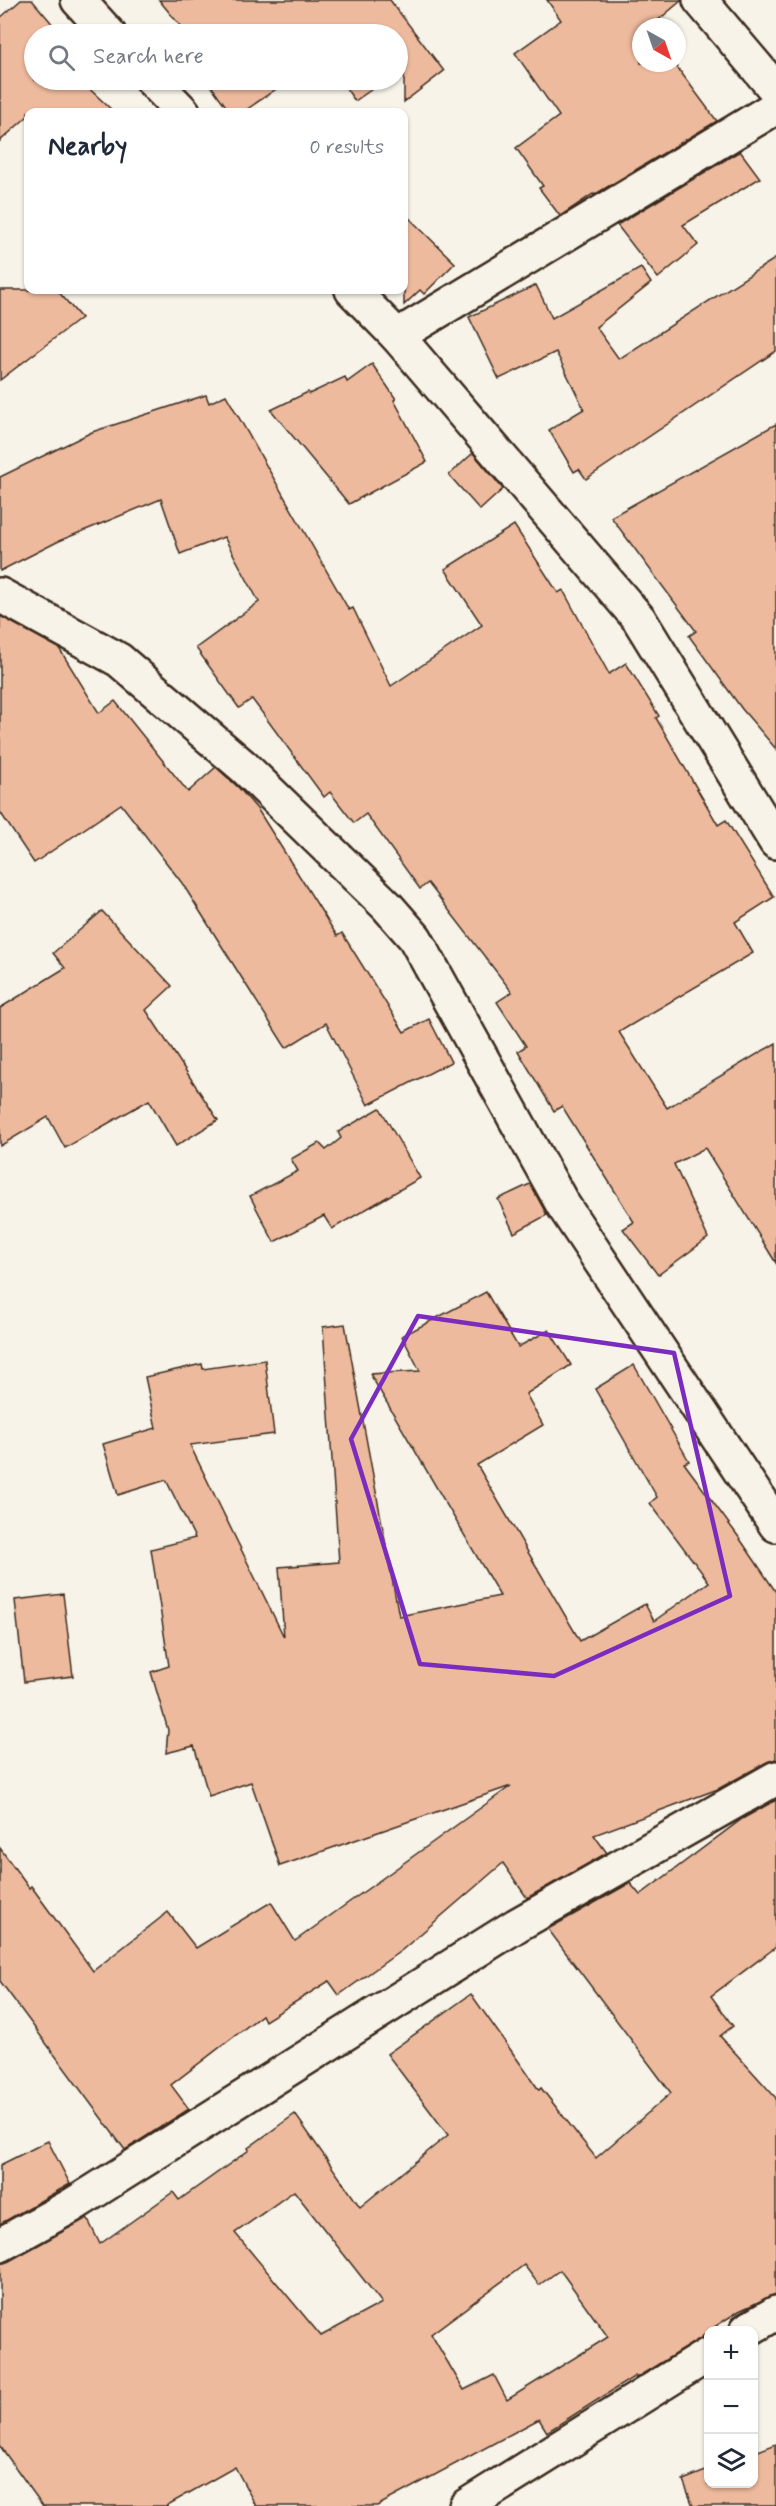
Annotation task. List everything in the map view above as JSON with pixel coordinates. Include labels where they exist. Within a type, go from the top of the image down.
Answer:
[{"type":"street","points":[[78,0],[101,24]]},
{"type":"street","points":[[700,0],[776,90]]},
{"type":"street","points":[[162,90],[179,108]]},
{"type":"street","points":[[397,336],[776,107]]},
{"type":"street","points":[[356,294],[397,336],[639,619],[776,842]]},
{"type":"street","points":[[0,595],[119,660],[244,767],[387,906],[416,939],[563,1205],[776,1525]]},
{"type":"street","points":[[0,2245],[71,2206],[517,1925],[776,1778]]},
{"type":"street","points":[[755,2326],[776,2313]]},
{"type":"street","points":[[466,2506],[704,2357]]},
{"type":"highlighted area","points":[[418,1316],[674,1353],[730,1596],[554,1676],[420,1664],[351,1439]]},
{"type":"building","points":[[21,0],[32,0],[52,24],[24,24],[24,90],[91,90],[110,108],[24,108],[24,120],[0,141],[0,18]]},
{"type":"building","points":[[159,0],[390,0],[444,71],[404,102],[404,90],[408,90],[408,24],[179,24]]},
{"type":"building","points":[[547,0],[682,0],[661,18],[632,18],[632,72],[681,72],[717,121],[560,216],[539,188],[543,186],[516,148],[559,116],[515,53],[561,20]]},
{"type":"building","points":[[214,90],[275,90],[249,108],[227,108]]},
{"type":"building","points":[[347,90],[371,90],[355,101]]},
{"type":"building","points":[[740,151],[760,178],[683,225],[698,245],[658,278],[617,225]]},
{"type":"building","points":[[408,217],[455,263],[424,294],[420,290],[404,305],[404,294],[408,294]]},
{"type":"building","points":[[776,258],[776,351],[586,479],[579,469],[574,472],[549,430],[584,409],[556,352],[499,379],[469,317],[536,285],[552,318],[641,268],[651,283],[596,327],[619,359]]},
{"type":"building","points":[[0,290],[24,290],[24,294],[60,294],[81,318],[0,380]]},
{"type":"building","points":[[372,364],[396,399],[394,400],[427,462],[349,504],[271,410],[345,377],[347,382]]},
{"type":"building","points":[[206,395],[209,403],[226,395],[349,610],[353,608],[391,686],[482,625],[445,569],[514,525],[558,593],[563,590],[609,674],[626,663],[659,716],[656,718],[718,825],[726,820],[774,897],[735,922],[753,953],[619,1032],[667,1108],[776,1043],[776,1263],[705,1148],[674,1164],[708,1238],[658,1275],[623,1229],[634,1222],[562,1106],[554,1111],[518,1051],[526,1046],[497,1002],[512,992],[428,883],[420,889],[366,814],[354,823],[330,792],[324,797],[252,699],[239,708],[196,648],[259,602],[224,537],[180,554],[161,499],[59,541],[0,571],[0,477],[92,432]]},
{"type":"building","points":[[776,424],[776,749],[742,709],[689,636],[696,631],[611,517]]},
{"type":"building","points":[[473,453],[503,489],[480,510],[449,475]]},
{"type":"building","points":[[0,616],[59,648],[99,713],[115,701],[188,792],[216,767],[239,788],[258,810],[337,936],[342,933],[404,1032],[429,1019],[451,1062],[368,1105],[326,1023],[286,1048],[182,883],[121,804],[34,863],[0,812]]},
{"type":"building","points":[[102,911],[172,986],[146,1010],[218,1120],[176,1146],[149,1100],[65,1148],[48,1117],[0,1146],[0,1008],[65,968],[53,953]]},
{"type":"building","points":[[380,1108],[420,1178],[332,1229],[324,1216],[274,1242],[250,1196],[298,1171],[291,1159],[319,1143],[326,1150],[341,1138],[338,1132]]},
{"type":"building","points":[[530,1184],[547,1215],[514,1233],[498,1199]]},
{"type":"building","points":[[486,1292],[518,1347],[549,1330],[571,1365],[526,1394],[543,1425],[477,1465],[580,1641],[645,1604],[654,1621],[709,1582],[650,1503],[657,1497],[595,1389],[634,1365],[689,1461],[684,1463],[776,1592],[776,1759],[718,1789],[594,1835],[607,1853],[527,1898],[503,1863],[402,1950],[339,1995],[329,1981],[265,2021],[262,2015],[171,2085],[189,2109],[125,2150],[0,1981],[0,1848],[29,1888],[31,1886],[93,1971],[168,1912],[196,1948],[271,1902],[295,1941],[511,1786],[280,1866],[251,1782],[209,1796],[194,1746],[166,1753],[168,1730],[151,1672],[169,1666],[151,1549],[195,1538],[166,1480],[118,1495],[103,1444],[156,1428],[145,1377],[202,1364],[203,1369],[265,1360],[274,1434],[190,1445],[284,1637],[279,1567],[339,1562],[323,1327],[345,1324],[399,1616],[500,1596],[370,1374],[420,1371],[402,1336]]},
{"type":"building","points":[[63,1594],[73,1676],[24,1682],[15,1600]]},
{"type":"building","points":[[776,1800],[776,1947],[711,1996],[733,2026],[720,2036],[776,2098],[776,2294],[739,2311],[716,2326],[704,2326],[704,2335],[701,2338],[636,2378],[635,2376],[547,2432],[539,2419],[377,2506],[256,2506],[235,2467],[166,2506],[43,2506],[0,2446],[0,2264],[87,2218],[100,2244],[173,2192],[179,2200],[295,2114],[360,2207],[448,2135],[387,2054],[471,1994],[539,2090],[541,2088],[596,2158],[671,2093],[548,1929],[630,1883],[640,1895],[742,1819]],"holes":[[[294,2191],[382,2303],[321,2336],[235,2233]],[[524,2265],[539,2285],[560,2270],[608,2337],[507,2400],[494,2375],[464,2390],[431,2334]]]},
{"type":"building","points":[[48,2141],[70,2184],[0,2224],[0,2165]]},
{"type":"building","points":[[776,2444],[776,2506],[693,2506],[683,2480],[704,2472],[704,2488],[758,2488],[758,2451]]}]
